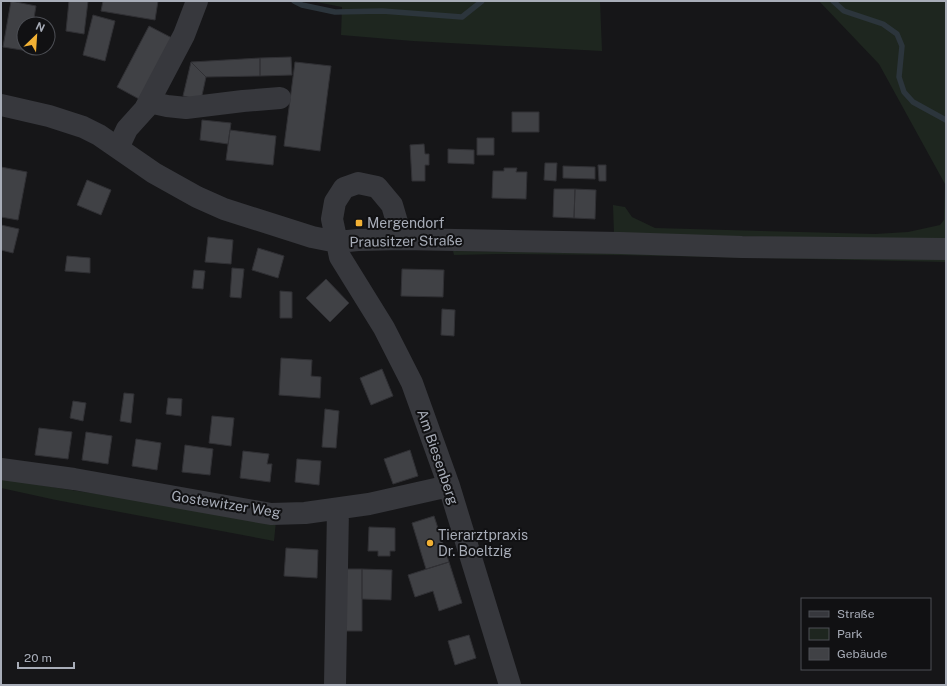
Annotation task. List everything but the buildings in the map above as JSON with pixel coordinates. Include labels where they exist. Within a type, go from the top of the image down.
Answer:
[{"type":"street","points":[[118,148],[127,129],[145,109],[149,102],[184,35],[197,1]]},
{"type":"street","points":[[149,102],[186,108],[280,98]]},
{"type":"street","name":"Prausitzer Straße","points":[[1,105],[49,116],[83,127],[99,135],[154,173],[224,210],[312,237],[337,242],[402,239],[946,249]]},
{"type":"street","name":"Am Biesenberg","points":[[402,239],[392,205],[377,187],[358,183],[344,188],[335,202],[332,218],[340,257],[384,328],[412,383],[449,486],[510,685]]},
{"type":"street","name":"Gostewitzer Weg","points":[[1,470],[74,479],[271,514],[305,513],[338,509],[369,504],[449,486]]},
{"type":"street","points":[[335,685],[338,509]]},
{"type":"green space","points":[[311,1],[600,1],[602,51],[413,41],[341,35],[342,7]]},
{"type":"green space","points":[[819,1],[946,1],[946,240],[614,234],[613,205],[625,207],[632,217],[655,228],[875,234],[908,232],[940,225],[944,220],[945,184],[879,64]]},
{"type":"green space","points":[[453,251],[946,257],[946,262],[618,255],[454,255]]},
{"type":"green space","points":[[1,478],[276,521],[274,541],[56,500],[1,488]]},
{"type":"waterway","points":[[294,1],[302,5],[335,12],[382,11],[462,17],[482,1]]},
{"type":"waterway","points":[[833,1],[844,11],[883,24],[897,34],[902,46],[899,77],[904,92],[913,102],[946,120]]},
{"type":"place","name":"Mergendorf","points":[[359,223]]},
{"type":"place","name":"Tierarztpraxis Dr. Boeltzig","points":[[430,543]]}]
